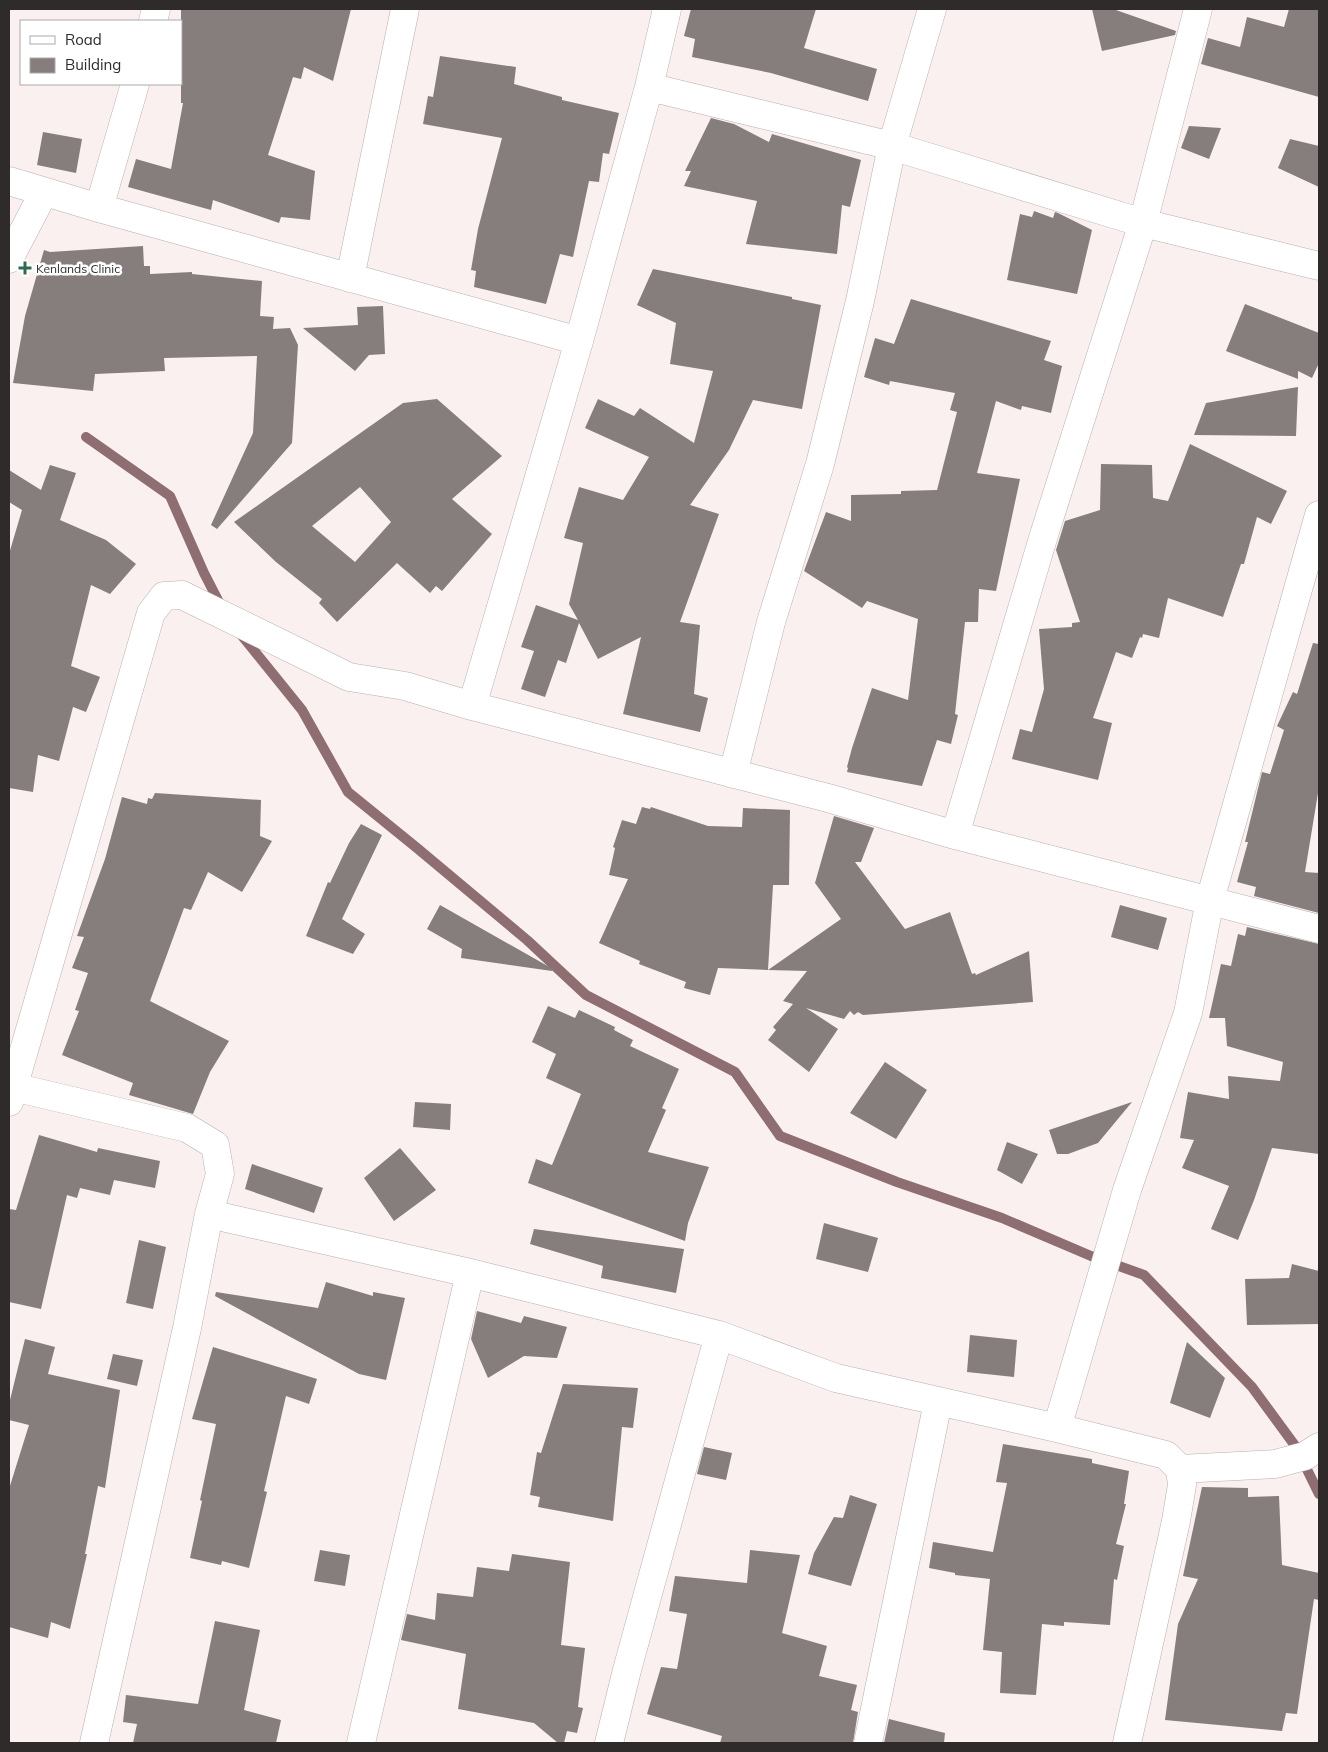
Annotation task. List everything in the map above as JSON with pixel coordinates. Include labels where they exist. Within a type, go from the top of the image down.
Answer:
[{"type":"street","points":[[350,278],[405,9]]},
{"type":"street","points":[[472,706],[579,341],[650,87],[667,9]]},
{"type":"street","points":[[733,774],[771,622],[820,464],[860,300],[892,146],[932,9]]},
{"type":"street","points":[[955,834],[1043,538],[1143,222],[1198,9]]},
{"type":"street","points":[[99,208],[134,85]]},
{"type":"street","points":[[650,87],[892,146],[1143,222],[1319,266]]},
{"type":"street","points":[[9,181],[99,208],[579,341]]},
{"type":"street","points":[[9,259],[44,192]]},
{"type":"street","points":[[1057,1428],[1127,1190],[1188,1014],[1210,900],[1319,515]]},
{"type":"street","points":[[94,1743],[187,1328],[209,1214],[220,1174],[215,1145],[187,1128],[10,1092],[151,612],[164,596],[182,595],[349,677],[405,686],[472,706],[828,798],[955,834],[1319,929]]},
{"type":"street","points":[[209,1214],[470,1273],[719,1335],[836,1378],[1057,1428],[1166,1455],[1180,1469],[1182,1484],[1176,1521],[1127,1743]]},
{"type":"street","points":[[361,1743],[470,1273]]},
{"type":"street","points":[[609,1743],[626,1670],[719,1335]]},
{"type":"street","points":[[868,1743],[938,1402]]},
{"type":"street","points":[[1180,1469],[1275,1464],[1305,1456],[1319,1447]]},
{"type":"building","points":[[181,9],[351,9],[333,81],[304,67],[301,79],[293,77],[268,155],[315,171],[310,220],[281,217],[279,223],[213,200],[211,210],[128,187],[136,159],[171,169],[183,103],[181,103]]},
{"type":"building","points":[[691,9],[816,9],[804,48],[877,69],[868,101],[771,73],[692,57],[695,39],[684,36]]},
{"type":"building","points":[[1092,9],[1113,9],[1176,31],[1175,35],[1102,51]]},
{"type":"building","points":[[1289,9],[1319,9],[1319,97],[1201,64],[1208,38],[1240,47],[1247,17],[1284,27]]},
{"type":"building","points":[[440,56],[516,67],[514,84],[562,97],[562,100],[619,113],[609,154],[603,153],[599,182],[589,181],[573,257],[560,254],[546,304],[474,287],[476,271],[471,270],[478,229],[502,138],[423,124],[428,96],[433,97]]},
{"type":"building","points":[[711,118],[734,124],[769,142],[772,134],[861,160],[850,207],[842,205],[837,254],[746,244],[757,201],[684,186],[691,171],[685,171]]},
{"type":"building","points":[[1189,126],[1221,128],[1209,159],[1181,148]]},
{"type":"building","points":[[43,132],[82,139],[76,173],[37,165]]},
{"type":"building","points":[[1290,139],[1319,146],[1319,187],[1278,168]]},
{"type":"building","points":[[1034,211],[1053,218],[1055,212],[1092,230],[1077,294],[1007,280],[1020,214],[1032,217]]},
{"type":"building","points":[[143,246],[144,266],[150,266],[150,274],[192,272],[192,274],[262,281],[260,316],[274,317],[273,329],[290,328],[298,345],[292,443],[217,529],[211,525],[253,433],[257,356],[164,358],[165,371],[95,374],[93,391],[13,383],[25,316],[44,250],[50,252]]},
{"type":"building","points":[[653,269],[792,297],[792,299],[821,305],[802,409],[753,400],[729,450],[690,505],[719,514],[680,622],[700,625],[694,694],[708,698],[700,732],[623,714],[641,637],[598,659],[579,623],[566,663],[558,660],[545,697],[521,689],[534,651],[521,647],[536,605],[578,620],[569,604],[583,543],[564,538],[579,487],[623,500],[649,457],[585,428],[598,399],[634,416],[640,408],[694,443],[713,371],[670,364],[676,323],[637,305]]},
{"type":"building","points":[[911,299],[1051,341],[1044,360],[1062,366],[1051,413],[1022,406],[1021,410],[996,401],[977,473],[1020,479],[996,591],[979,589],[978,622],[965,622],[955,714],[958,715],[951,744],[937,740],[922,786],[847,772],[852,748],[872,688],[908,700],[918,619],[867,601],[862,608],[804,571],[826,512],[851,521],[851,495],[901,494],[901,491],[937,490],[957,412],[950,410],[955,393],[890,381],[889,385],[864,377],[875,338],[894,344]]},
{"type":"building","points":[[1245,304],[1319,333],[1319,363],[1312,378],[1298,371],[1298,379],[1226,351]]},
{"type":"building","points":[[383,306],[385,354],[369,355],[355,371],[303,328],[358,325],[357,307]]},
{"type":"building","points":[[1298,387],[1296,436],[1194,435],[1206,403]]},
{"type":"building","points":[[437,399],[502,456],[452,499],[492,534],[442,591],[436,586],[430,593],[397,563],[337,622],[319,603],[322,599],[276,562],[234,522],[403,403]],"holes":[[[360,487],[391,522],[355,562],[312,526]]]},
{"type":"building","points":[[1190,444],[1287,491],[1271,524],[1257,517],[1244,564],[1241,564],[1223,617],[1168,598],[1159,638],[1143,634],[1132,658],[1116,652],[1093,718],[1112,723],[1098,780],[1012,759],[1020,729],[1032,732],[1044,689],[1039,629],[1072,627],[1072,623],[1080,622],[1056,550],[1065,521],[1100,510],[1101,464],[1152,465],[1153,498],[1168,501]]},
{"type":"building","points":[[50,465],[76,473],[60,520],[106,540],[136,564],[110,594],[91,585],[71,666],[100,677],[86,712],[73,707],[59,761],[38,755],[33,792],[9,788],[9,554],[22,510],[9,502],[9,470],[41,490]]},
{"type":"building","points":[[1313,643],[1319,644],[1319,787],[1305,872],[1319,873],[1319,913],[1254,896],[1256,887],[1237,882],[1248,842],[1245,842],[1262,772],[1270,774],[1284,730],[1277,726],[1293,692],[1297,694]]},
{"type":"building","points":[[155,793],[261,800],[260,836],[272,841],[242,892],[208,872],[191,910],[184,908],[150,1001],[229,1041],[210,1072],[193,1114],[129,1095],[133,1083],[62,1055],[79,1011],[75,1010],[88,973],[72,968],[84,937],[77,936],[105,859],[122,797],[147,804],[148,798],[152,799]]},
{"type":"building","points":[[642,807],[650,809],[651,807],[708,826],[742,827],[743,808],[790,810],[789,885],[773,885],[768,970],[718,968],[710,995],[684,988],[686,982],[639,964],[640,961],[599,943],[628,879],[609,875],[615,848],[613,847],[622,820],[636,824]]},
{"type":"building","points":[[834,816],[874,828],[861,862],[855,862],[905,929],[950,912],[972,974],[975,973],[976,975],[1029,951],[1033,1002],[863,1015],[858,1012],[854,1015],[850,1011],[844,1019],[806,1008],[838,1029],[809,1072],[768,1040],[776,1030],[773,1027],[793,1004],[783,1001],[807,971],[768,970],[841,919],[815,883]]},
{"type":"building","points":[[361,824],[382,835],[342,919],[365,934],[353,954],[306,936],[328,882],[330,883],[349,843]]},
{"type":"building","points":[[440,905],[553,969],[552,971],[461,958],[462,949],[427,929]]},
{"type":"building","points":[[1120,905],[1167,918],[1158,950],[1111,937]]},
{"type":"building","points":[[1247,927],[1319,944],[1319,1154],[1272,1148],[1238,1240],[1211,1229],[1229,1186],[1182,1168],[1194,1140],[1180,1138],[1188,1092],[1229,1099],[1228,1076],[1280,1081],[1283,1062],[1227,1046],[1225,1018],[1209,1018],[1221,964],[1231,966],[1238,934],[1245,936]]},
{"type":"building","points":[[548,1006],[575,1018],[579,1010],[615,1027],[614,1030],[633,1040],[630,1046],[679,1069],[662,1108],[666,1110],[648,1152],[709,1167],[688,1223],[685,1241],[528,1183],[536,1159],[552,1165],[581,1094],[546,1078],[556,1054],[532,1042]]},
{"type":"building","points":[[885,1062],[927,1090],[896,1139],[850,1113]]},
{"type":"building","points":[[415,1102],[451,1104],[450,1130],[413,1127]]},
{"type":"building","points":[[1132,1102],[1098,1143],[1068,1154],[1057,1154],[1049,1130]]},
{"type":"building","points":[[39,1135],[97,1152],[98,1148],[160,1161],[155,1188],[114,1180],[110,1195],[80,1188],[77,1198],[67,1195],[41,1309],[9,1302],[9,1209],[16,1210]]},
{"type":"building","points":[[1007,1142],[1038,1154],[1022,1184],[997,1170]]},
{"type":"building","points":[[400,1148],[436,1190],[394,1221],[364,1178]]},
{"type":"building","points":[[252,1164],[323,1188],[314,1213],[245,1189]]},
{"type":"building","points":[[824,1223],[878,1238],[868,1272],[816,1259]]},
{"type":"building","points":[[534,1229],[684,1249],[676,1293],[601,1278],[603,1266],[530,1244]]},
{"type":"building","points":[[139,1240],[166,1247],[153,1309],[126,1303]]},
{"type":"building","points":[[1292,1264],[1319,1271],[1319,1324],[1247,1325],[1245,1279],[1289,1278]]},
{"type":"building","points":[[326,1282],[373,1296],[373,1292],[405,1298],[386,1380],[359,1374],[215,1296],[216,1292],[318,1308]]},
{"type":"building","points":[[477,1311],[521,1323],[524,1316],[567,1327],[557,1358],[524,1356],[488,1378],[471,1339]]},
{"type":"building","points":[[970,1335],[1017,1340],[1014,1377],[967,1372]]},
{"type":"building","points":[[25,1339],[55,1347],[48,1374],[120,1390],[105,1488],[98,1486],[85,1554],[87,1554],[70,1629],[51,1622],[48,1638],[9,1627],[9,1489],[29,1425],[9,1420],[9,1404]]},
{"type":"building","points":[[1187,1342],[1225,1378],[1210,1418],[1170,1403]]},
{"type":"building","points":[[213,1347],[317,1379],[309,1404],[286,1396],[264,1491],[267,1492],[249,1568],[222,1561],[221,1565],[190,1558],[216,1424],[192,1419]]},
{"type":"building","points":[[113,1354],[143,1360],[137,1386],[107,1379]]},
{"type":"building","points":[[563,1384],[638,1388],[633,1428],[622,1427],[613,1521],[538,1507],[540,1497],[530,1495],[537,1452],[541,1453]]},
{"type":"building","points":[[1003,1444],[1092,1459],[1092,1463],[1129,1471],[1124,1504],[1126,1504],[1116,1544],[1124,1546],[1117,1580],[1114,1579],[1110,1625],[1064,1622],[1064,1626],[1042,1624],[1036,1695],[1000,1693],[1002,1652],[983,1650],[990,1579],[955,1575],[955,1573],[929,1568],[933,1542],[993,1552],[1007,1483],[996,1482]]},
{"type":"building","points":[[704,1447],[732,1453],[726,1480],[697,1474]]},
{"type":"building","points":[[1202,1487],[1248,1488],[1248,1497],[1279,1496],[1282,1565],[1319,1573],[1319,1600],[1314,1599],[1297,1714],[1286,1713],[1282,1731],[1165,1720],[1178,1624],[1198,1579],[1183,1576]]},
{"type":"building","points":[[850,1495],[877,1504],[851,1586],[808,1574],[814,1553],[834,1517],[843,1518]]},
{"type":"building","points":[[320,1550],[350,1555],[345,1586],[314,1581]]},
{"type":"building","points":[[750,1550],[800,1555],[782,1633],[827,1646],[819,1676],[857,1685],[851,1710],[858,1712],[853,1743],[720,1743],[722,1736],[647,1714],[661,1667],[677,1669],[687,1614],[669,1611],[675,1576],[747,1583]]},
{"type":"building","points":[[512,1554],[570,1562],[561,1645],[585,1648],[578,1707],[583,1708],[577,1733],[567,1731],[564,1743],[558,1743],[534,1723],[458,1709],[466,1654],[401,1640],[407,1614],[435,1620],[437,1593],[473,1597],[477,1567],[509,1571]]},
{"type":"building","points":[[215,1621],[260,1630],[244,1710],[281,1720],[276,1743],[133,1743],[137,1724],[123,1722],[126,1695],[198,1704]]},
{"type":"building","points":[[889,1719],[945,1733],[944,1743],[884,1743]]},
{"type":"waterway","points":[[86,437],[170,496],[204,573],[222,608]]},
{"type":"waterway","points":[[239,632],[302,710],[348,792],[527,940],[586,995],[735,1072],[780,1136],[897,1182],[1002,1218],[1091,1256],[1144,1275],[1252,1387],[1296,1447],[1319,1494]]},
{"type":"place","name":"Kenlands Clinic","points":[[25,268]]}]
